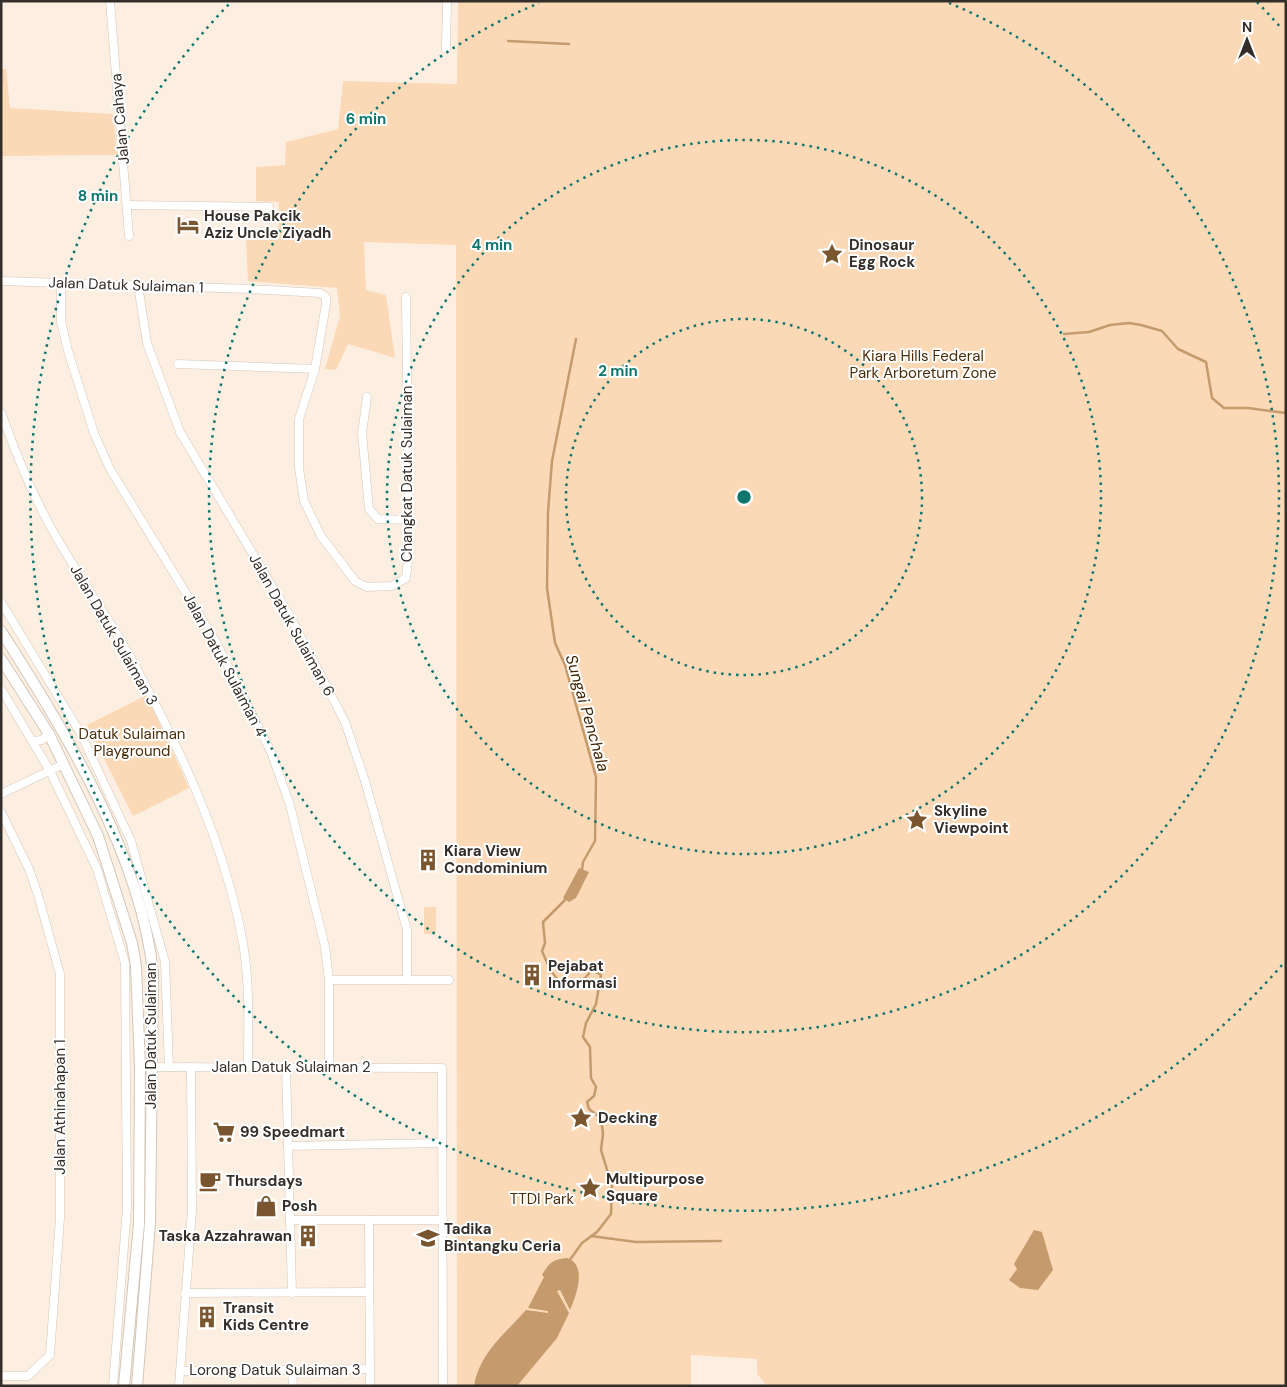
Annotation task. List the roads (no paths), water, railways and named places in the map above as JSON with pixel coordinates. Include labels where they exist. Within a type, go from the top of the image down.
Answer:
[{"type":"main road","name":"Jalan Datuk Sulaiman","points":[[1,630],[69,742],[110,825],[140,908],[151,958],[150,1223],[137,1386]]},
{"type":"main road","name":"Jalan Datuk Sulaiman","points":[[1,659],[49,734],[98,836],[119,900],[136,966],[140,1067],[139,1224],[124,1386]]},
{"type":"main road","points":[[119,900],[129,905],[132,903],[127,872]]},
{"type":"street","name":"Jalan Cahaya","points":[[110,1],[129,236]]},
{"type":"street","points":[[446,49],[447,1]]},
{"type":"street","points":[[127,205],[268,207]]},
{"type":"street","name":"Jalan Datuk Sulaiman 1","points":[[1,281],[251,289]]},
{"type":"street","name":"Jalan Datuk Sulaiman 4","points":[[61,283],[61,322],[68,351],[94,433],[110,469],[216,642],[271,752],[290,805],[303,850],[325,946],[330,980],[329,1068]]},
{"type":"street","name":"Jalan Datuk Sulaiman 6","points":[[138,285],[147,343],[180,432],[290,616],[345,722],[365,781],[406,930],[407,980]]},
{"type":"street","name":"Changkat Datuk Sulaiman","points":[[251,289],[320,293],[326,297],[315,369],[299,419],[299,468],[304,501],[321,536],[355,581],[367,587],[392,586],[406,578],[409,551],[406,297]]},
{"type":"street","points":[[178,364],[315,369]]},
{"type":"street","points":[[367,397],[362,433],[369,509],[378,519],[409,520]]},
{"type":"street","name":"Jalan Datuk Sulaiman 3","points":[[1,412],[16,454],[38,503],[62,547],[127,651],[173,738],[212,832],[243,943],[247,982],[248,1067]]},
{"type":"street","name":"Jalan Datuk Sulaiman","points":[[1,602],[81,734],[131,841],[165,962],[169,1067]]},
{"type":"street","name":"Jalan Datuk Sulaiman","points":[[1,689],[50,771],[97,868],[125,963],[127,1208],[124,1267],[113,1386]]},
{"type":"street","points":[[1,707],[10,703]]},
{"type":"street","points":[[33,741],[42,740],[49,734]]},
{"type":"street","points":[[1,794],[64,764]]},
{"type":"street","name":"Jalan Athinahapan 1","points":[[1,812],[29,869],[60,974],[60,1218],[50,1355],[28,1376],[1,1376]]},
{"type":"street","points":[[330,980],[450,980]]},
{"type":"street","name":"Jalan Datuk Sulaiman 2","points":[[140,1067],[442,1068],[442,1144]]},
{"type":"street","points":[[179,1386],[192,1210],[191,1067]]},
{"type":"street","points":[[286,1067],[292,1293]]},
{"type":"street","points":[[288,1146],[442,1144],[444,1386]]},
{"type":"street","points":[[290,1220],[442,1220]]},
{"type":"street","points":[[370,1220],[370,1386]]},
{"type":"street","points":[[124,1267],[136,1268]]},
{"type":"street","points":[[185,1293],[370,1292]]},
{"type":"street","name":"Lorong Datuk Sulaiman 3","points":[[181,1371],[370,1369]]},
{"type":"street","points":[[292,1370],[293,1386]]},
{"type":"waterway","points":[[508,41],[569,44]]},
{"type":"waterway","points":[[1064,334],[1089,332],[1110,325],[1129,323],[1162,331],[1178,349],[1206,362],[1212,398],[1224,408],[1248,408],[1286,413]]},
{"type":"waterway","name":"Sungai Penchala","points":[[576,339],[552,461],[548,512],[547,588],[555,643],[565,665],[596,777],[595,841],[583,862],[582,870]]},
{"type":"waterway","name":"Sungai Penchala","points":[[567,898],[543,922],[545,943],[542,951],[549,967],[564,985],[570,987],[585,978],[592,970],[601,975],[596,1004],[586,1023],[583,1037],[590,1047],[591,1078],[596,1087],[594,1096],[587,1102],[589,1109],[601,1118],[603,1134],[601,1150],[612,1186],[611,1214],[597,1232],[582,1243],[569,1261]]},
{"type":"waterway","points":[[591,1236],[636,1242],[721,1241]]},
{"type":"place","name":"House Pakcik Aziz Uncle Ziyadh","points":[[188,225]]},
{"type":"place","name":"Dinosaur Egg Rock","points":[[832,254]]},
{"type":"place","name":"Skyline Viewpoint","points":[[917,820]]},
{"type":"place","name":"Kiara View Condominium","points":[[428,860]]},
{"type":"place","name":"Pejabat Informasi","points":[[532,975]]},
{"type":"place","name":"Decking","points":[[581,1118]]},
{"type":"place","name":"99 Speedmart","points":[[224,1132]]},
{"type":"place","name":"Thursdays","points":[[210,1181]]},
{"type":"place","name":"Multipurpose Square","points":[[590,1188]]},
{"type":"place","name":"Posh","points":[[266,1206]]},
{"type":"place","name":"Taska Azzahrawan","points":[[308,1236]]},
{"type":"place","name":"Tadika Bintangku Ceria","points":[[428,1238]]},
{"type":"place","name":"Transit Kids Centre","points":[[207,1317]]},
{"type":"park label","name":"Kiara Hills Federal Park Arboretum Zone","points":[[923,364]]},
{"type":"park label","name":"Datuk Sulaiman Playground","points":[[132,742]]},
{"type":"park label","name":"TTDI Park","points":[[542,1199]]}]
